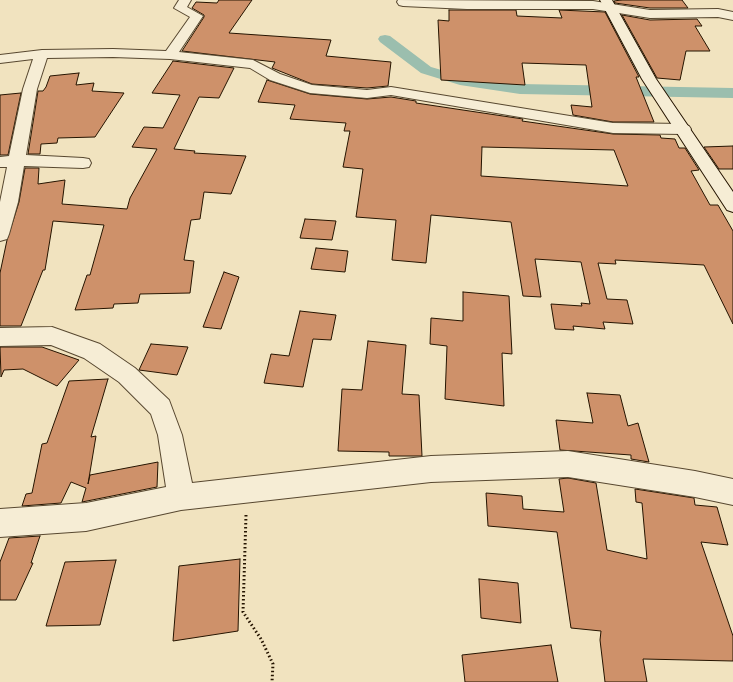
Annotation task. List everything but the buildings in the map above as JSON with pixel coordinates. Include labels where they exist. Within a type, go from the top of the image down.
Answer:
[{"type":"street","points":[[170,55],[197,16],[180,8],[185,0]]},
{"type":"street","points":[[403,2],[467,5],[608,4],[650,14],[718,13],[733,16]]},
{"type":"street","points":[[608,4],[649,79],[733,206]]},
{"type":"street","points":[[0,59],[42,54],[113,53],[170,55],[253,64],[275,77],[310,89],[367,94],[391,91],[613,128],[679,123]]},
{"type":"street","points":[[0,234],[9,202],[8,162],[42,54]]},
{"type":"street","points":[[8,162],[83,163]]},
{"type":"street","points":[[0,337],[52,336],[92,352],[127,375],[161,408],[170,435],[181,497]]},
{"type":"street","points":[[0,524],[86,516],[181,497],[431,469],[568,464],[695,484],[733,492]]},
{"type":"path","points":[[247,490],[242,612],[261,639],[273,664],[272,682]]},
{"type":"waterway","points":[[385,39],[426,70],[460,80],[520,89],[733,93]]}]
